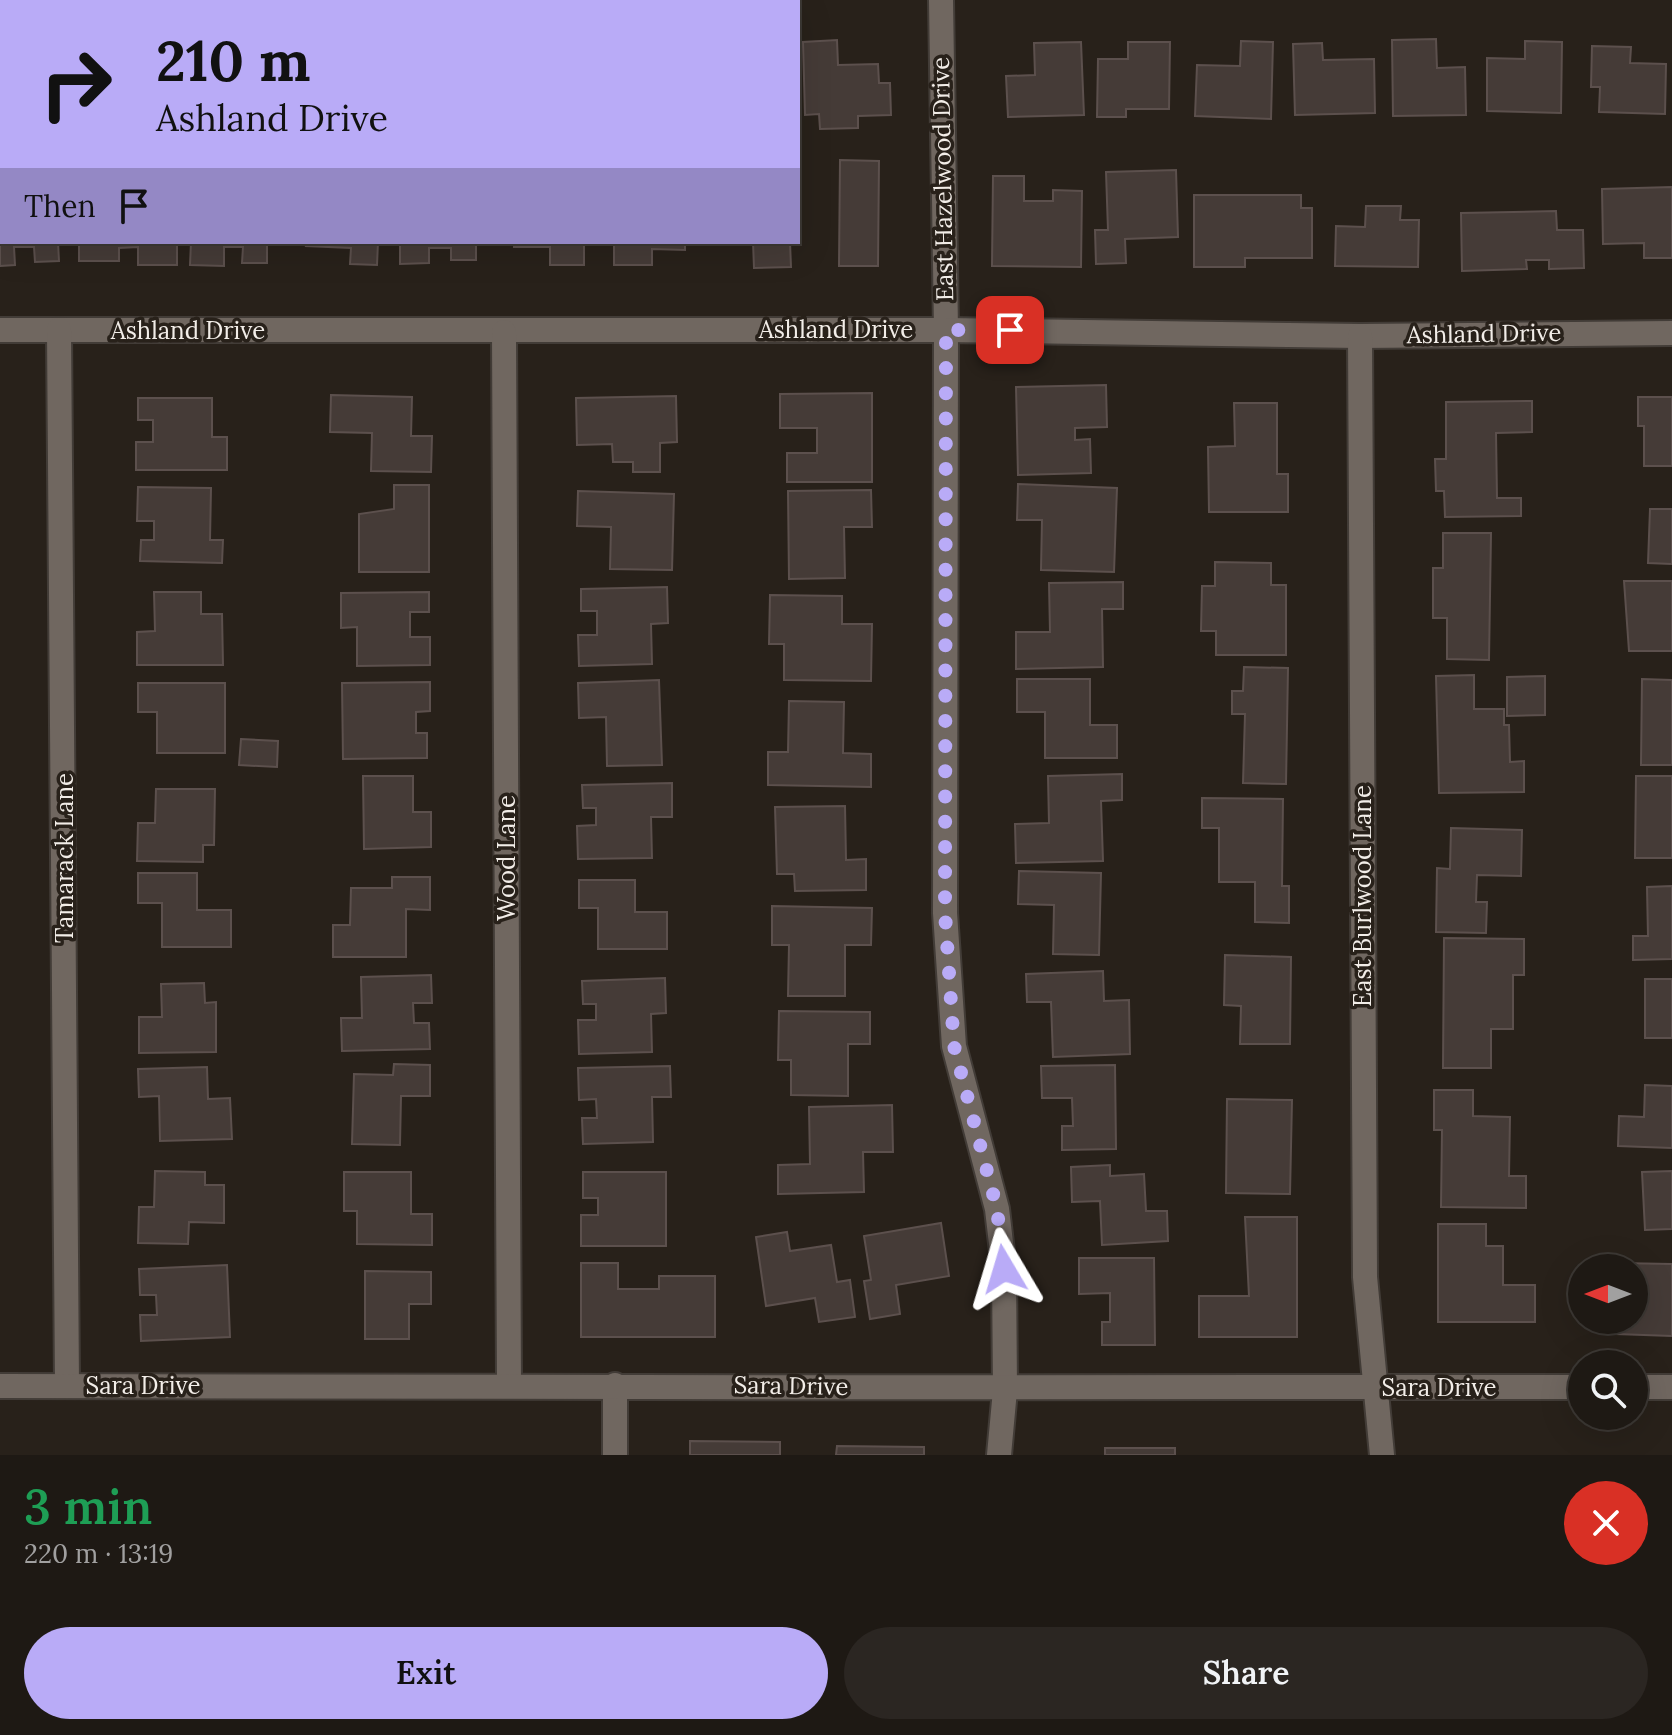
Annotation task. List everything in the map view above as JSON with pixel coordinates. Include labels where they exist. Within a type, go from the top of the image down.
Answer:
[{"type":"street","name":"East Hazelwood Drive","points":[[941,0],[946,330],[945,913],[957,1060],[997,1209],[1004,1269],[1005,1390],[999,1455]]},
{"type":"street","name":"Ashland Drive","points":[[0,330],[946,330],[1360,336],[1672,333]]},
{"type":"street","name":"Tamarack Lane","points":[[59,330],[67,1386]]},
{"type":"street","name":"Wood Lane","points":[[504,332],[509,1385]]},
{"type":"street","name":"East Burlwood Lane","points":[[1360,336],[1365,1277],[1382,1455]]},
{"type":"street","name":"Sara Drive","points":[[0,1386],[615,1385],[1005,1390],[1568,1387]]},
{"type":"street","points":[[615,1385],[615,1455]]},
{"type":"street","points":[[1648,1387],[1672,1387]]},
{"type":"building","points":[[1436,39],[1437,68],[1465,67],[1466,115],[1393,116],[1392,40]]},
{"type":"building","points":[[837,40],[838,65],[878,64],[879,83],[890,83],[891,115],[858,116],[858,128],[820,129],[819,114],[805,115],[803,42]]},
{"type":"building","points":[[1241,41],[1273,42],[1271,119],[1195,116],[1197,65],[1240,66]]},
{"type":"building","points":[[1525,41],[1562,42],[1561,113],[1487,111],[1487,58],[1525,59]]},
{"type":"building","points":[[1081,42],[1084,115],[1008,117],[1006,76],[1035,75],[1034,43]]},
{"type":"building","points":[[1128,42],[1170,42],[1169,109],[1126,109],[1126,117],[1097,117],[1098,59],[1128,59]]},
{"type":"building","points":[[1322,43],[1323,60],[1374,59],[1375,113],[1295,115],[1293,44]]},
{"type":"building","points":[[1592,46],[1631,47],[1630,63],[1666,64],[1665,114],[1599,112],[1600,87],[1591,87]]},
{"type":"building","points":[[840,160],[879,161],[878,266],[839,266]]},
{"type":"building","points":[[1176,170],[1178,237],[1125,239],[1126,263],[1096,264],[1095,230],[1108,230],[1106,172]]},
{"type":"building","points":[[993,176],[1024,176],[1024,201],[1053,201],[1053,190],[1082,191],[1081,267],[992,266]]},
{"type":"building","points":[[1672,187],[1672,258],[1644,258],[1644,243],[1603,244],[1602,189]]},
{"type":"building","points":[[1194,195],[1301,195],[1301,208],[1312,208],[1312,258],[1245,258],[1245,267],[1194,267]]},
{"type":"building","points":[[1366,206],[1401,206],[1400,220],[1419,220],[1418,267],[1335,266],[1336,226],[1365,227]]},
{"type":"building","points":[[1556,211],[1557,230],[1583,230],[1584,268],[1549,269],[1549,260],[1526,260],[1527,269],[1462,271],[1461,213]]},
{"type":"building","points":[[0,244],[58,244],[59,261],[35,262],[34,247],[14,247],[15,265],[0,266]]},
{"type":"building","points":[[79,244],[177,244],[177,265],[138,265],[138,247],[119,248],[119,261],[79,261]]},
{"type":"building","points":[[191,244],[267,244],[267,263],[242,263],[243,247],[224,247],[224,266],[190,265]]},
{"type":"building","points":[[378,244],[377,265],[350,264],[351,248],[306,246]]},
{"type":"building","points":[[400,244],[476,244],[476,260],[451,260],[451,248],[429,248],[429,263],[400,264]]},
{"type":"building","points":[[514,244],[584,244],[584,265],[550,265],[550,247],[514,247]]},
{"type":"building","points":[[614,244],[685,244],[685,250],[652,249],[652,265],[614,265]]},
{"type":"building","points":[[753,244],[790,244],[791,267],[754,268]]},
{"type":"building","points":[[1106,385],[1107,427],[1075,428],[1075,440],[1090,439],[1091,473],[1018,475],[1016,387]]},
{"type":"building","points":[[872,393],[872,482],[787,482],[787,453],[817,453],[817,428],[780,428],[780,394]]},
{"type":"building","points":[[331,395],[412,397],[411,436],[432,436],[431,472],[371,471],[372,433],[330,432]]},
{"type":"building","points":[[676,396],[677,442],[660,443],[660,472],[633,472],[633,462],[613,462],[612,444],[577,445],[576,398]]},
{"type":"building","points":[[1638,397],[1672,397],[1672,466],[1644,466],[1644,426],[1638,426]]},
{"type":"building","points":[[138,398],[212,398],[212,437],[227,437],[227,470],[136,470],[136,442],[153,442],[153,420],[138,420]]},
{"type":"building","points":[[1532,401],[1532,432],[1496,433],[1497,498],[1521,498],[1521,516],[1445,517],[1444,491],[1436,491],[1435,459],[1446,459],[1446,402]]},
{"type":"building","points":[[1234,403],[1277,403],[1277,474],[1288,474],[1288,512],[1209,512],[1208,447],[1235,446]]},
{"type":"building","points":[[1018,484],[1117,488],[1114,572],[1041,570],[1042,520],[1017,520]]},
{"type":"building","points":[[394,485],[429,485],[429,572],[359,572],[359,514],[394,509]]},
{"type":"building","points":[[138,487],[211,488],[210,540],[223,540],[222,563],[140,561],[141,540],[154,540],[154,521],[137,521]]},
{"type":"building","points":[[871,490],[872,527],[844,527],[845,578],[789,579],[788,491]]},
{"type":"building","points":[[578,491],[674,494],[672,570],[610,569],[611,527],[577,526]]},
{"type":"building","points":[[1650,509],[1672,509],[1672,564],[1648,563]]},
{"type":"building","points":[[1443,533],[1491,533],[1489,660],[1447,659],[1447,618],[1433,618],[1433,568],[1443,568]]},
{"type":"building","points":[[1215,562],[1271,563],[1271,585],[1286,585],[1286,655],[1216,655],[1216,631],[1201,631],[1202,586],[1215,586]]},
{"type":"building","points":[[1624,581],[1672,581],[1672,651],[1629,651]]},
{"type":"building","points":[[1123,582],[1123,609],[1102,609],[1103,667],[1016,669],[1016,632],[1050,632],[1049,583]]},
{"type":"building","points":[[667,587],[668,623],[651,624],[652,664],[579,666],[578,635],[597,635],[597,611],[581,611],[581,589]]},
{"type":"building","points":[[154,592],[201,592],[201,614],[222,614],[223,665],[137,665],[137,632],[155,631]]},
{"type":"building","points":[[429,592],[429,612],[410,612],[410,637],[430,637],[430,665],[357,666],[357,627],[341,628],[341,593]]},
{"type":"building","points":[[770,595],[842,596],[842,624],[872,624],[871,681],[784,680],[784,644],[769,644]]},
{"type":"building","points":[[1244,667],[1288,668],[1286,784],[1243,783],[1245,714],[1232,714],[1232,691],[1243,691]]},
{"type":"building","points":[[1474,675],[1474,709],[1504,709],[1504,725],[1509,725],[1510,762],[1524,761],[1524,792],[1439,793],[1436,676]]},
{"type":"building","points":[[1545,676],[1545,715],[1507,716],[1507,677]]},
{"type":"building","points":[[1017,679],[1090,679],[1090,725],[1117,725],[1117,758],[1045,758],[1045,712],[1017,712]]},
{"type":"building","points":[[1642,679],[1672,680],[1672,765],[1641,765]]},
{"type":"building","points":[[659,680],[662,765],[607,766],[606,717],[579,718],[578,683]]},
{"type":"building","points":[[430,682],[430,711],[416,712],[416,733],[427,733],[427,758],[343,759],[342,683]]},
{"type":"building","points":[[138,683],[225,683],[225,753],[157,753],[157,712],[138,712]]},
{"type":"building","points":[[789,701],[844,702],[843,753],[871,754],[871,787],[768,785],[768,752],[788,752]]},
{"type":"building","points":[[241,739],[278,741],[277,767],[239,765]]},
{"type":"building","points":[[1122,774],[1122,800],[1101,801],[1103,861],[1016,863],[1015,824],[1049,823],[1048,776]]},
{"type":"building","points":[[363,776],[413,776],[413,812],[431,812],[431,847],[364,849]]},
{"type":"building","points":[[1636,776],[1672,776],[1672,858],[1635,858]]},
{"type":"building","points":[[672,783],[672,817],[651,817],[652,858],[578,859],[577,826],[596,825],[596,808],[583,808],[582,785]]},
{"type":"building","points":[[156,789],[215,789],[214,845],[203,845],[203,862],[137,861],[138,823],[155,823]]},
{"type":"building","points":[[1202,798],[1283,799],[1282,886],[1289,886],[1289,923],[1255,922],[1255,882],[1219,882],[1219,828],[1202,828]]},
{"type":"building","points":[[845,806],[846,860],[866,859],[866,890],[795,891],[794,874],[777,874],[775,807]]},
{"type":"building","points":[[1451,828],[1522,830],[1521,876],[1477,875],[1476,902],[1487,902],[1486,933],[1436,932],[1437,868],[1450,869]]},
{"type":"building","points":[[1019,871],[1101,873],[1099,955],[1053,954],[1054,905],[1018,904]]},
{"type":"building","points":[[138,873],[197,873],[197,910],[231,910],[231,947],[162,947],[162,903],[138,903]]},
{"type":"building","points":[[392,877],[430,877],[430,910],[406,909],[406,957],[333,957],[333,925],[350,925],[351,888],[392,888]]},
{"type":"building","points":[[579,880],[635,880],[635,912],[667,912],[667,949],[598,949],[598,908],[579,908]]},
{"type":"building","points":[[1672,886],[1672,959],[1633,960],[1633,936],[1648,936],[1647,887]]},
{"type":"building","points":[[772,906],[872,908],[871,945],[845,945],[845,996],[788,996],[789,945],[772,945]]},
{"type":"building","points":[[1444,938],[1524,939],[1524,975],[1513,975],[1513,1029],[1491,1029],[1491,1068],[1443,1068]]},
{"type":"building","points":[[1225,955],[1291,957],[1290,1044],[1240,1044],[1241,1006],[1224,1005]]},
{"type":"building","points":[[1103,971],[1104,1001],[1129,1000],[1130,1054],[1053,1057],[1051,1002],[1027,1002],[1026,974]]},
{"type":"building","points":[[431,975],[432,1003],[413,1003],[414,1023],[429,1023],[430,1049],[342,1051],[341,1018],[362,1018],[361,977]]},
{"type":"building","points":[[665,978],[666,1013],[651,1014],[652,1052],[579,1054],[578,1020],[596,1020],[596,1004],[583,1004],[582,981]]},
{"type":"building","points":[[1645,979],[1672,979],[1672,1038],[1645,1038]]},
{"type":"building","points":[[204,983],[205,1003],[216,1002],[216,1052],[139,1053],[139,1017],[162,1017],[161,984]]},
{"type":"building","points":[[779,1011],[870,1012],[870,1044],[848,1044],[848,1096],[791,1095],[791,1060],[778,1060]]},
{"type":"building","points":[[394,1064],[430,1065],[430,1096],[401,1096],[400,1145],[352,1144],[354,1074],[393,1075]]},
{"type":"building","points":[[1115,1065],[1116,1149],[1062,1150],[1062,1126],[1073,1126],[1072,1098],[1042,1098],[1041,1066]]},
{"type":"building","points":[[670,1066],[671,1097],[652,1097],[653,1142],[583,1144],[582,1118],[597,1118],[596,1099],[579,1100],[578,1068]]},
{"type":"building","points":[[207,1067],[208,1099],[230,1098],[232,1139],[160,1141],[159,1096],[139,1097],[138,1069]]},
{"type":"building","points":[[1645,1085],[1672,1086],[1672,1148],[1618,1146],[1619,1116],[1644,1117]]},
{"type":"building","points":[[1434,1090],[1473,1090],[1473,1116],[1510,1117],[1509,1176],[1526,1176],[1526,1208],[1441,1207],[1442,1130],[1434,1130]]},
{"type":"building","points":[[1227,1099],[1292,1100],[1290,1194],[1226,1193]]},
{"type":"building","points":[[892,1105],[893,1152],[863,1152],[864,1192],[778,1194],[778,1165],[810,1164],[809,1107]]},
{"type":"building","points":[[1110,1165],[1110,1176],[1144,1174],[1146,1211],[1167,1211],[1168,1241],[1102,1245],[1100,1201],[1072,1202],[1071,1167]]},
{"type":"building","points":[[155,1171],[205,1172],[205,1185],[224,1185],[224,1223],[189,1222],[188,1244],[138,1243],[139,1207],[154,1207]]},
{"type":"building","points":[[1672,1171],[1672,1229],[1645,1230],[1642,1172]]},
{"type":"building","points":[[344,1172],[411,1172],[411,1214],[432,1214],[432,1245],[357,1244],[357,1211],[344,1211]]},
{"type":"building","points":[[583,1172],[666,1172],[666,1246],[581,1246],[581,1215],[598,1215],[598,1198],[583,1198]]},
{"type":"building","points":[[1245,1217],[1297,1217],[1297,1337],[1199,1337],[1199,1296],[1249,1296]]},
{"type":"building","points":[[941,1223],[949,1276],[896,1285],[900,1314],[870,1319],[864,1281],[871,1280],[864,1236]]},
{"type":"building","points":[[1438,1224],[1486,1224],[1486,1246],[1503,1246],[1503,1285],[1535,1285],[1535,1322],[1438,1322]]},
{"type":"building","points":[[787,1232],[790,1251],[831,1245],[837,1282],[850,1280],[855,1317],[819,1322],[815,1298],[766,1306],[756,1237]]},
{"type":"building","points":[[1079,1258],[1154,1258],[1155,1345],[1102,1345],[1102,1322],[1110,1322],[1110,1293],[1079,1294]]},
{"type":"building","points":[[581,1263],[618,1263],[618,1289],[659,1289],[659,1276],[715,1276],[715,1337],[581,1337]]},
{"type":"building","points":[[1648,1264],[1672,1264],[1672,1336],[1616,1334],[1648,1334]]},
{"type":"building","points":[[227,1265],[230,1337],[141,1341],[140,1315],[157,1315],[156,1295],[140,1295],[139,1269]]},
{"type":"building","points":[[365,1271],[431,1272],[431,1304],[409,1304],[409,1339],[365,1339]]},
{"type":"building","points":[[690,1441],[780,1442],[780,1455],[690,1455]]},
{"type":"building","points":[[837,1446],[924,1447],[924,1455],[836,1455]]},
{"type":"building","points":[[1105,1448],[1175,1448],[1175,1455],[1105,1455]]},
{"type":"route","points":[[1004,1269],[997,1209],[954,1046],[949,986],[945,913],[946,330],[1010,330]]}]
